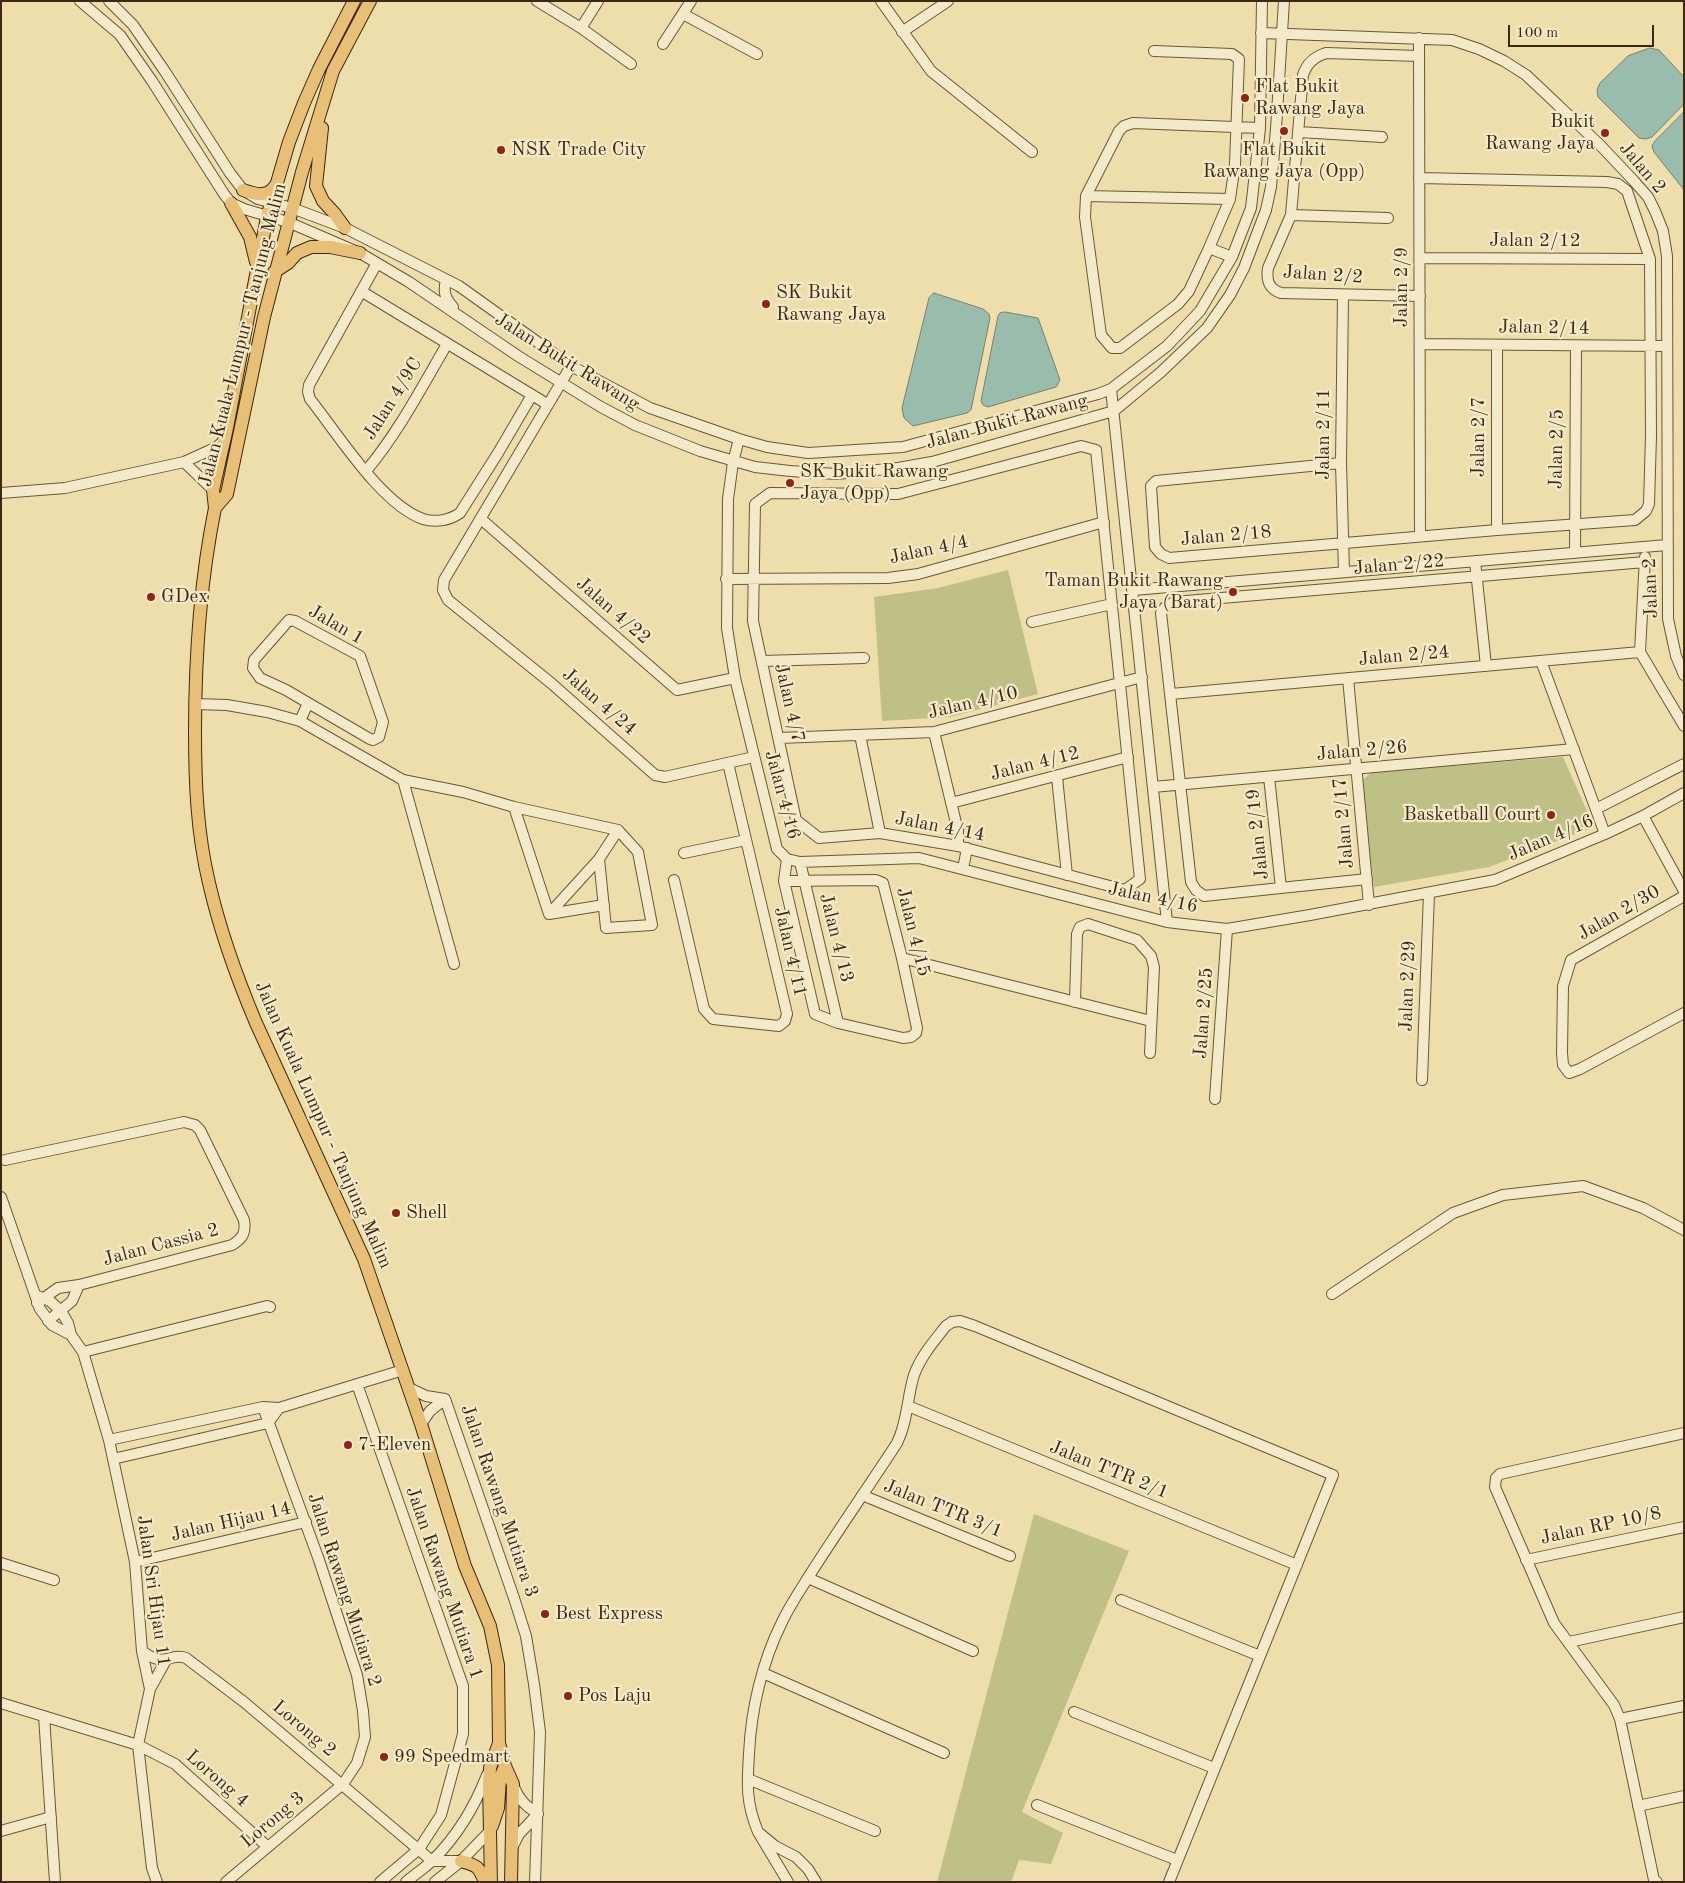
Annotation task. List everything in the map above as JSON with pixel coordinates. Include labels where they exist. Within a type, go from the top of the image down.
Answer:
[{"type":"main road","name":"Jalan Kuala Lumpur - Tanjung Malim","points":[[354,1],[319,70],[289,142],[268,217],[213,490],[214,508],[198,621],[195,704],[195,770],[198,825],[209,883],[228,948],[256,1023],[364,1259],[421,1424],[452,1529],[490,1626],[498,1665],[499,1742]]},
{"type":"main road","name":"Jalan Kuala Lumpur - Tanjung Malim","points":[[214,508],[227,494],[274,272],[334,71],[370,1]]},
{"type":"main road","points":[[334,71],[320,141],[316,186],[323,201],[344,228]]},
{"type":"main road","points":[[243,190],[258,195],[269,193],[280,177]]},
{"type":"main road","points":[[232,203],[244,224],[253,247],[257,272]]},
{"type":"main road","points":[[274,272],[288,263],[298,253],[311,247],[330,247],[360,253]]},
{"type":"main road","points":[[499,1742],[505,1766],[513,1784],[510,1882]]},
{"type":"main road","points":[[491,1882],[489,1832],[490,1768],[499,1742]]},
{"type":"main road","points":[[489,1832],[496,1820],[500,1778],[505,1766]]},
{"type":"main road","points":[[461,1861],[473,1863],[477,1866],[485,1882]]},
{"type":"street","points":[[80,1],[120,35],[224,194],[232,203]]},
{"type":"street","points":[[110,1],[133,25],[243,190]]},
{"type":"street","points":[[537,1],[581,28],[631,64]]},
{"type":"street","points":[[581,28],[598,1]]},
{"type":"street","points":[[663,44],[692,1]]},
{"type":"street","points":[[881,1],[931,71],[1032,152]]},
{"type":"street","points":[[902,32],[948,1]]},
{"type":"street","name":"Jalan Bukit Rawang","points":[[243,190],[258,200],[292,208],[344,228],[459,286],[571,366],[650,408],[767,447],[808,453],[903,447],[1067,403],[1110,389],[1167,346],[1200,311],[1232,257],[1251,208],[1260,128],[1262,1]]},
{"type":"street","name":"Jalan Bukit Rawang","points":[[232,203],[268,217],[288,222],[360,253],[459,314],[560,383],[636,425],[733,462],[780,470],[836,474],[898,468],[932,462],[1114,411],[1161,372],[1207,328],[1230,295],[1244,268],[1261,227],[1270,188],[1284,1]]},
{"type":"street","points":[[683,14],[757,54]]},
{"type":"street","name":"Jalan 2","points":[[1261,33],[1452,40],[1479,49],[1504,60],[1526,75],[1600,145],[1648,197],[1664,231],[1667,256],[1668,620],[1684,675]]},
{"type":"street","name":"Jalan 2/9","points":[[1419,38],[1420,536]]},
{"type":"street","points":[[1154,51],[1232,54],[1238,56],[1240,62],[1237,126],[1235,164],[1230,199],[1189,291],[1178,304],[1120,348],[1112,348],[1101,335],[1085,217],[1086,196],[1119,131],[1126,124],[1133,123],[1237,126],[1260,128]]},
{"type":"street","name":"Jalan 2/2","points":[[1419,56],[1326,53],[1316,57],[1306,66],[1303,75],[1291,215],[1268,268],[1267,276],[1269,284],[1274,290],[1281,293],[1420,296]]},
{"type":"street","points":[[140,64],[153,54]]},
{"type":"street","points":[[1299,132],[1382,136]]},
{"type":"street","name":"Jalan 2/18","points":[[1341,463],[1156,480],[1151,486],[1155,547],[1168,558],[1635,520],[1646,510],[1649,504],[1651,436],[1650,259],[1628,191],[1614,183],[1419,178]]},
{"type":"street","points":[[1086,196],[1230,199]]},
{"type":"street","points":[[1291,215],[1388,218]]},
{"type":"street","points":[[1209,248],[1232,257]]},
{"type":"street","name":"Jalan 2/12","points":[[1420,258],[1650,259]]},
{"type":"street","points":[[377,263],[310,385],[308,392],[310,399],[366,472],[396,502],[424,519],[452,519],[460,513],[498,454],[532,395]]},
{"type":"street","points":[[446,280],[444,290],[447,300],[459,314]]},
{"type":"street","points":[[361,291],[547,404]]},
{"type":"street","name":"Jalan 2/11","points":[[1342,295],[1341,463],[1344,572]]},
{"type":"street","name":"Jalan 4/9C","points":[[366,472],[378,458],[447,344]]},
{"type":"street","name":"Jalan 2/14","points":[[1420,344],[1667,346]]},
{"type":"street","name":"Jalan 2/7","points":[[1497,345],[1497,530]]},
{"type":"street","name":"Jalan 2/5","points":[[1575,553],[1576,346]]},
{"type":"street","points":[[481,519],[571,366]]},
{"type":"street","points":[[1110,389],[1114,411],[1167,922]]},
{"type":"street","name":"Jalan 4/16","points":[[739,439],[733,462],[728,499],[727,628],[735,678],[777,849],[788,859],[800,862],[890,857],[919,858],[1167,922],[1226,929],[1369,905],[1495,880],[1606,834],[1684,793]]},
{"type":"street","points":[[1,493],[65,488],[184,462],[218,447],[223,441]]},
{"type":"street","name":"Jalan 4/7","points":[[808,829],[796,820],[754,621],[755,504],[770,493],[898,494],[1081,446],[1096,450],[1104,522]]},
{"type":"street","points":[[184,462],[213,490]]},
{"type":"street","name":"Jalan 4/24","points":[[481,519],[444,580],[443,590],[448,600],[551,682],[655,775],[665,777],[754,757]]},
{"type":"street","name":"Jalan 4/22","points":[[481,519],[677,690],[735,678]]},
{"type":"street","points":[[1104,522],[1128,757]]},
{"type":"street","name":"Jalan 4/4","points":[[726,579],[888,578],[918,574],[1104,522]]},
{"type":"street","points":[[1133,590],[1667,545]]},
{"type":"street","points":[[1645,547],[1640,652],[1684,726]]},
{"type":"street","points":[[1475,561],[1486,666]]},
{"type":"street","name":"Jalan 2/22","points":[[1171,694],[1161,613],[1165,607],[1174,602],[1645,562]]},
{"type":"street","points":[[1032,622],[1112,604]]},
{"type":"street","name":"Jalan 1","points":[[289,620],[295,621],[360,656],[383,722],[380,735],[376,739],[370,739],[308,703],[260,678],[253,668],[254,660],[289,620]]},
{"type":"street","points":[[1673,642],[1684,637]]},
{"type":"street","name":"Jalan 2/24","points":[[1171,694],[1640,652]]},
{"type":"street","points":[[762,661],[864,658]]},
{"type":"street","points":[[1542,661],[1606,834]]},
{"type":"street","name":"Jalan 4/10","points":[[779,738],[934,732],[1142,676]]},
{"type":"street","name":"Jalan 2/17","points":[[1348,678],[1369,905]]},
{"type":"street","points":[[1171,694],[1191,882],[1196,890],[1204,896],[1367,879]]},
{"type":"street","points":[[300,721],[308,703]]},
{"type":"street","points":[[195,704],[227,705],[259,710],[300,721],[403,780],[463,792],[514,807],[618,830],[638,852],[652,925],[606,928],[598,859]]},
{"type":"street","points":[[934,732],[962,847],[963,869]]},
{"type":"street","points":[[860,735],[880,833]]},
{"type":"street","name":"Jalan 2/26","points":[[1153,787],[1574,749]]},
{"type":"street","name":"Jalan 4/12","points":[[951,803],[1128,757]]},
{"type":"street","name":"Jalan 4/14","points":[[808,829],[819,838],[880,833],[962,847],[1125,890],[1140,880],[1128,757]]},
{"type":"street","name":"Jalan 4/11","points":[[674,880],[704,1009],[712,1019],[779,1026],[785,1022],[787,1014],[728,763]]},
{"type":"street","points":[[1596,809],[1684,764]]},
{"type":"street","points":[[1057,776],[1067,875]]},
{"type":"street","name":"Jalan 2/19","points":[[1269,777],[1281,888]]},
{"type":"street","points":[[403,780],[454,964]]},
{"type":"street","points":[[514,807],[549,914]]},
{"type":"street","points":[[1643,816],[1684,891]]},
{"type":"street","points":[[549,914],[598,859],[618,830]]},
{"type":"street","points":[[684,853],[746,840]]},
{"type":"street","points":[[788,859],[784,881],[815,1014],[838,1023]]},
{"type":"street","name":"Jalan 4/13","points":[[800,862],[838,1023]]},
{"type":"street","name":"Jalan 4/15","points":[[784,881],[876,880],[881,881],[884,885],[902,958],[917,1028],[916,1033],[911,1037],[903,1038],[838,1023]]},
{"type":"street","name":"Jalan 2/29","points":[[1422,1080],[1429,893]]},
{"type":"street","name":"Jalan 2/30","points":[[1684,896],[1571,960],[1563,986],[1563,1065],[1570,1073],[1580,1069],[1684,1013]]},
{"type":"street","points":[[549,914],[604,905]]},
{"type":"street","points":[[1075,1002],[1077,934],[1080,927],[1088,924],[1137,940],[1151,956],[1154,966],[1150,1053]]},
{"type":"street","name":"Jalan 2/25","points":[[1216,1099],[1226,929]]},
{"type":"street","points":[[902,958],[1151,1021]]},
{"type":"street","name":"Jalan Cassia 2","points":[[6,1160],[184,1122],[191,1123],[200,1130],[244,1220],[246,1231],[241,1240],[232,1245],[79,1285],[58,1288],[39,1298]]},
{"type":"street","points":[[1332,1294],[1453,1213],[1503,1195],[1584,1186],[1643,1208],[1684,1230]]},
{"type":"street","points":[[1,1197],[48,1321],[58,1329],[72,1335]]},
{"type":"street","points":[[48,1321],[72,1301],[79,1285]]},
{"type":"street","points":[[39,1298],[61,1311]]},
{"type":"street","points":[[83,1352],[270,1307]]},
{"type":"street","name":"Jalan Sri Hijau 11","points":[[61,1311],[72,1335],[83,1352],[109,1440],[135,1562],[142,1651],[150,1689]]},
{"type":"street","points":[[788,1882],[758,1832],[749,1810],[750,1740],[754,1709],[763,1673],[782,1622],[808,1578],[899,1438],[919,1363],[946,1326],[952,1322],[960,1321],[1333,1475],[1169,1882]]},
{"type":"street","points":[[109,1440],[263,1407],[279,1408],[403,1370]]},
{"type":"street","name":"Jalan Rawang Mutiara 1","points":[[357,1384],[463,1686],[463,1734],[441,1815],[420,1849],[380,1882]]},
{"type":"street","points":[[409,1388],[426,1396],[445,1399]]},
{"type":"street","points":[[421,1424],[430,1411],[445,1399]]},
{"type":"street","name":"Jalan Rawang Mutiara 3","points":[[445,1399],[526,1636],[540,1732],[535,1882]]},
{"type":"street","name":"Jalan TTR 2/1","points":[[908,1406],[1297,1564]]},
{"type":"street","name":"Jalan Rawang Mutiara 2","points":[[263,1407],[306,1522],[360,1687],[365,1737],[357,1763],[343,1784]]},
{"type":"street","points":[[113,1459],[268,1423],[279,1408]]},
{"type":"street","points":[[1657,1882],[1654,1880],[1620,1719],[1607,1692],[1554,1623],[1495,1487],[1496,1478],[1500,1474],[1684,1433]]},
{"type":"street","name":"Jalan TTR 3/1","points":[[862,1495],[1010,1556]]},
{"type":"street","name":"Jalan Hijau 14","points":[[135,1562],[306,1522]]},
{"type":"street","name":"Jalan RP 10/8","points":[[1526,1560],[1684,1527]]},
{"type":"street","points":[[1,1563],[54,1580]]},
{"type":"street","points":[[808,1578],[973,1651]]},
{"type":"street","points":[[1121,1600],[1260,1656]]},
{"type":"street","points":[[1569,1642],[1684,1617]]},
{"type":"street","name":"Lorong 2","points":[[142,1651],[156,1660],[166,1660],[182,1656],[186,1658],[244,1702],[432,1860]]},
{"type":"street","name":"Jalan Sri Hijau 11","points":[[157,1882],[152,1868],[138,1745],[150,1689],[166,1660]]},
{"type":"street","points":[[763,1673],[944,1753]]},
{"type":"street","name":"Lorong 4","points":[[1,1703],[138,1745],[175,1764],[268,1847]]},
{"type":"street","points":[[1620,1719],[1684,1706]]},
{"type":"street","points":[[1074,1712],[1214,1768]]},
{"type":"street","points":[[44,1716],[55,1882]]},
{"type":"street","points":[[406,1882],[432,1860],[459,1830],[474,1804],[490,1768]]},
{"type":"street","points":[[748,1779],[875,1831]]},
{"type":"street","name":"Lorong 3","points":[[226,1882],[343,1784]]},
{"type":"street","points":[[512,1850],[519,1834],[538,1814],[526,1807],[518,1798],[513,1784]]},
{"type":"street","points":[[1638,1806],[1684,1796]]},
{"type":"street","points":[[1037,1805],[1177,1860]]},
{"type":"street","points":[[1,1831],[51,1817]]},
{"type":"street","points":[[433,1882],[461,1861],[489,1832]]},
{"type":"street","points":[[758,1832],[775,1846],[796,1857],[808,1869],[816,1882]]},
{"type":"street","points":[[432,1860],[461,1861]]},
{"type":"street","points":[[432,1860],[433,1882]]},
{"type":"green space","points":[[1008,570],[1038,694],[950,717],[882,721],[874,597],[938,588]]},
{"type":"green space","points":[[1563,757],[1594,827],[1489,867],[1374,887],[1361,781],[1372,772]]},
{"type":"green space","points":[[1034,1514],[1129,1551],[1022,1812],[1063,1833],[1051,1864],[1019,1860],[1011,1882],[937,1882]]},
{"type":"shaded area","points":[[1650,48],[1659,50],[1684,77],[1684,104],[1652,137],[1646,139],[1639,138],[1598,97],[1597,90],[1600,83],[1628,56]]},
{"type":"shaded area","points":[[1684,112],[1684,190],[1654,152],[1652,146]]},
{"type":"shaded area","points":[[934,293],[983,309],[989,314],[990,318],[971,410],[967,413],[913,426],[904,418],[902,408],[929,298]]},
{"type":"shaded area","points":[[1005,312],[1038,318],[1060,380],[1056,387],[988,407],[983,405],[981,401],[998,316],[1000,313]]},
{"type":"place","name":"Flat Bukit Rawang Jaya","points":[[1245,98]]},
{"type":"place","name":"Flat Bukit Rawang Jaya (Opp)","points":[[1284,131]]},
{"type":"place","name":"Bukit Rawang Jaya","points":[[1605,133]]},
{"type":"place","name":"NSK Trade City","points":[[501,150]]},
{"type":"place","name":"SK Bukit Rawang Jaya","points":[[766,304]]},
{"type":"place","name":"SK Bukit Rawang Jaya (Opp)","points":[[790,483]]},
{"type":"place","name":"Taman Bukit Rawang Jaya (Barat)","points":[[1233,592]]},
{"type":"place","name":"GDex","points":[[151,597]]},
{"type":"place","name":"Basketball Court","points":[[1551,815]]},
{"type":"place","name":"Shell","points":[[396,1213]]},
{"type":"place","name":"7-Eleven","points":[[348,1445]]},
{"type":"place","name":"Best Express","points":[[545,1614]]},
{"type":"place","name":"Pos Laju","points":[[568,1696]]},
{"type":"place","name":"99 Speedmart","points":[[384,1757]]}]
